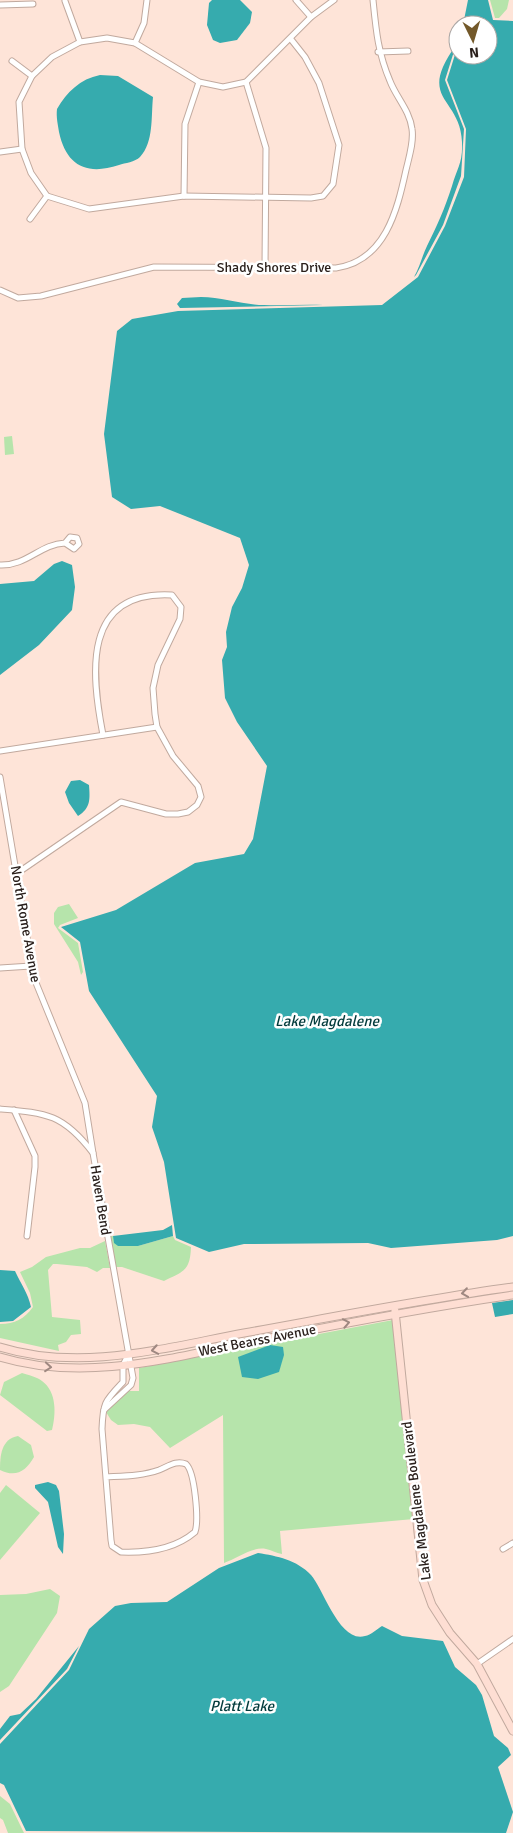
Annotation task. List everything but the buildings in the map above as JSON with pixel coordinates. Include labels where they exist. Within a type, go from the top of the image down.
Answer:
[{"type":"main road","name":"West Bearss Avenue","points":[[0,1347],[51,1358],[87,1359],[128,1355],[394,1305],[513,1286]]},
{"type":"main road","name":"West Bearss Avenue","points":[[0,1357],[50,1368],[86,1369],[127,1365],[395,1314],[513,1295]]},
{"type":"main road","name":"Lake Magdalene Boulevard","points":[[394,1305],[423,1580],[432,1605],[450,1633],[477,1664],[513,1731]]},
{"type":"street","points":[[135,44],[144,23],[147,0]]},
{"type":"street","points":[[296,0],[311,16]]},
{"type":"street","points":[[290,38],[305,57],[319,83],[339,150],[332,184],[323,196],[311,198],[266,198],[184,196],[89,209],[47,196],[31,173],[22,148],[20,102],[32,76],[52,57],[80,42],[107,38],[135,44],[199,82],[223,87],[246,82],[311,16],[334,0]]},
{"type":"street","name":"Shady Shores Drive","points":[[0,290],[18,298],[41,296],[154,267],[327,268],[350,265],[370,254],[389,227],[400,197],[412,132],[410,118],[390,83],[378,52],[373,0]]},
{"type":"street","points":[[65,1],[80,42]]},
{"type":"street","points":[[0,6],[33,4]]},
{"type":"street","points":[[378,52],[408,52]]},
{"type":"street","points":[[12,61],[32,76]]},
{"type":"street","points":[[184,196],[185,124],[199,82]]},
{"type":"street","points":[[246,82],[266,148],[265,267]]},
{"type":"street","points":[[0,152],[22,148]]},
{"type":"street","points":[[30,219],[47,196]]},
{"type":"street","points":[[0,565],[18,564],[53,544],[65,543]]},
{"type":"street","points":[[16,874],[121,802],[166,814],[188,812],[197,805],[201,797],[198,786],[173,756],[157,727],[153,688],[158,665],[180,619],[181,607],[172,595],[153,594],[137,597],[126,603],[111,616],[102,629],[94,676],[103,736]]},
{"type":"street","points":[[0,751],[157,727]]},
{"type":"street","name":"North Rome Avenue","points":[[0,777],[31,966],[36,986],[85,1103],[93,1153]]},
{"type":"street","points":[[0,968],[31,966]]},
{"type":"street","name":"Haven Bend","points":[[0,1109],[34,1112],[59,1119],[77,1132],[93,1153],[128,1355],[123,1382],[115,1395]]},
{"type":"street","points":[[14,1110],[35,1156],[27,1236]]},
{"type":"street","points":[[77,1132],[88,1124]]},
{"type":"street","name":"Haven Bend","points":[[106,1477],[148,1473],[179,1462],[186,1464],[193,1474],[197,1524],[195,1532],[164,1548],[116,1554],[111,1540],[106,1477],[103,1412],[105,1401],[131,1384],[133,1378],[127,1365]]},
{"type":"street","points":[[503,1549],[513,1543]]},
{"type":"street","points":[[477,1664],[513,1639]]},
{"type":"green space","points":[[490,0],[509,0],[507,9],[499,18],[498,15],[494,15]]},
{"type":"green space","points":[[12,436],[14,454],[5,455],[4,437]]},
{"type":"green space","points":[[69,904],[78,918],[60,925],[58,928],[78,943],[83,972],[81,975],[78,962],[54,924],[54,913],[58,907]]},
{"type":"green space","points":[[110,1236],[113,1236],[118,1246],[138,1246],[173,1236],[175,1240],[191,1247],[189,1261],[185,1269],[164,1281],[122,1267],[115,1267]]},
{"type":"green space","points":[[105,1241],[110,1268],[103,1268],[97,1272],[87,1267],[53,1264],[48,1270],[52,1317],[80,1320],[81,1334],[71,1335],[66,1342],[58,1345],[59,1351],[0,1338],[0,1324],[19,1320],[33,1307],[30,1293],[20,1272],[32,1267],[46,1257],[80,1248],[90,1248]]},
{"type":"green space","points":[[393,1320],[414,1519],[280,1531],[282,1554],[266,1549],[256,1549],[224,1563],[223,1415],[170,1448],[150,1427],[134,1424],[118,1425],[111,1420],[106,1412],[128,1391],[139,1391],[139,1368]]},
{"type":"green space","points":[[22,1373],[40,1380],[50,1391],[55,1410],[52,1430],[47,1431],[0,1395],[4,1382]]},
{"type":"green space","points":[[18,1436],[31,1445],[34,1457],[28,1466],[20,1472],[11,1473],[0,1470],[0,1459],[5,1444]]},
{"type":"green space","points":[[6,1485],[40,1513],[0,1560],[0,1493]]},
{"type":"green space","points":[[50,1589],[60,1596],[57,1613],[9,1686],[0,1692],[0,1595],[26,1594]]},
{"type":"green space","points":[[0,1796],[10,1804],[24,1833],[8,1833],[3,1820],[0,1818]]},
{"type":"water","points":[[212,0],[240,0],[252,12],[250,23],[237,40],[220,43],[213,40],[207,25],[209,3]]},
{"type":"water","name":"Lake Magdalene","points":[[468,0],[488,0],[492,15],[465,15]]},
{"type":"water","name":"Lake Magdalene","points":[[498,20],[513,21],[513,1236],[497,1240],[391,1248],[368,1243],[244,1244],[209,1252],[176,1238],[164,1162],[152,1127],[157,1096],[89,991],[80,942],[61,927],[116,910],[195,863],[244,854],[253,839],[267,766],[237,722],[225,698],[222,660],[227,647],[226,632],[232,607],[242,588],[249,565],[240,538],[160,506],[131,509],[112,497],[104,434],[117,331],[132,319],[178,311],[382,305],[418,277],[445,226],[464,177],[466,129],[447,80],[452,65],[498,65]]},
{"type":"water","points":[[448,58],[448,65],[450,65],[445,80],[464,129],[461,176],[443,225],[414,277],[444,209],[462,155],[460,127],[440,88],[440,77]]},
{"type":"water","points":[[100,75],[118,76],[153,97],[150,136],[148,144],[140,157],[130,162],[97,169],[79,165],[67,153],[59,132],[57,109],[70,92],[80,83]]},
{"type":"water","points":[[201,297],[256,305],[323,305],[180,308],[177,304],[182,298]]},
{"type":"water","points":[[62,561],[72,565],[75,587],[72,610],[39,645],[0,675],[0,584],[34,581],[54,564]]},
{"type":"water","points":[[80,780],[89,785],[89,799],[85,810],[78,816],[69,803],[65,792],[71,781]]},
{"type":"water","points":[[172,1225],[173,1236],[138,1246],[118,1246],[114,1243],[113,1236],[163,1230]]},
{"type":"water","points":[[0,1270],[15,1271],[30,1302],[31,1307],[13,1321],[0,1322]]},
{"type":"water","points":[[513,1300],[513,1314],[495,1317],[492,1303]]},
{"type":"water","points":[[270,1345],[283,1347],[284,1355],[279,1372],[258,1379],[242,1377],[238,1357]]},
{"type":"water","points":[[48,1482],[56,1485],[59,1491],[64,1534],[63,1554],[58,1547],[48,1502],[35,1488],[35,1485]]},
{"type":"water","name":"Platt Lake","points":[[258,1553],[286,1560],[299,1566],[311,1575],[340,1624],[348,1632],[356,1636],[365,1636],[382,1626],[402,1636],[443,1641],[455,1667],[476,1685],[482,1695],[494,1736],[508,1748],[511,1755],[498,1767],[513,1812],[506,1833],[26,1831],[4,1785],[0,1783],[0,1744],[69,1670],[89,1629],[115,1606],[131,1603],[167,1602],[219,1568]]},
{"type":"water","points":[[79,1646],[67,1669],[0,1740],[0,1729],[10,1716],[20,1714],[36,1699]]}]
